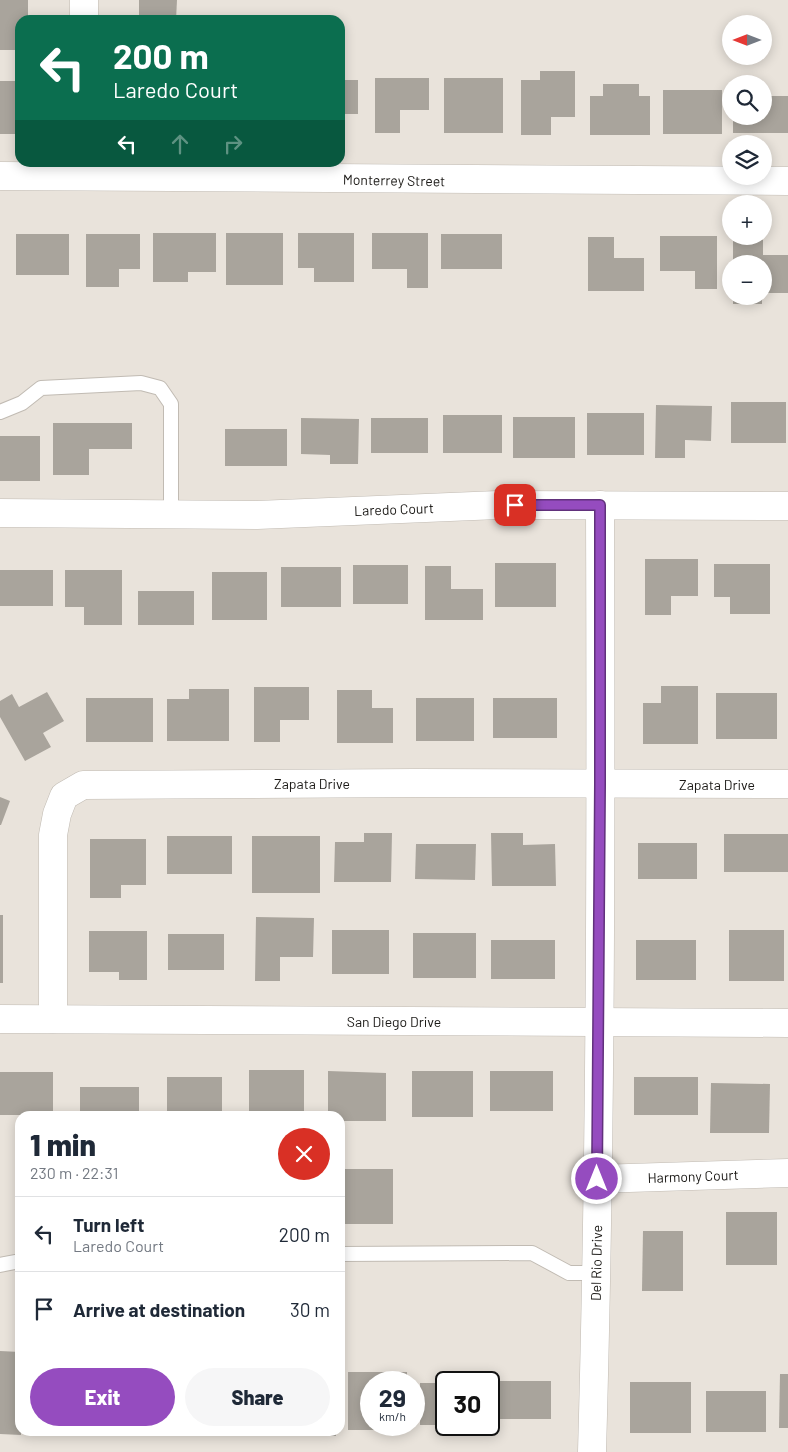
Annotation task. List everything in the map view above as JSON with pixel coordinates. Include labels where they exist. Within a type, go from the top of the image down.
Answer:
[{"type":"street","points":[[84,0],[84,15]]},
{"type":"street","name":"Monterrey Street","points":[[0,176],[82,170],[788,181]]},
{"type":"street","name":"Laredo Court","points":[[0,513],[257,514],[498,505],[788,506]]},
{"type":"street","name":"Del Rio Drive","points":[[592,1452],[597,1273],[600,505]]},
{"type":"street","name":"Zapata Drive","points":[[53,1019],[53,835],[57,814],[64,796],[83,785],[395,783],[788,784]]},
{"type":"street","name":"San Diego Drive","points":[[0,1019],[788,1022]]},
{"type":"street","name":"Harmony Court","points":[[597,1179],[788,1173]]},
{"type":"lane","points":[[0,412],[22,403],[41,388],[141,383],[160,388],[171,404],[171,513]]},
{"type":"lane","points":[[345,1254],[532,1253],[569,1273],[597,1273]]},
{"type":"lane","points":[[0,1265],[15,1262]]},
{"type":"building","points":[[0,0],[28,0],[28,15],[15,15],[15,50],[0,50]]},
{"type":"building","points":[[139,0],[177,0],[176,15],[139,15]]},
{"type":"building","points":[[540,71],[575,71],[575,117],[551,117],[551,135],[521,135],[521,80],[540,80]]},
{"type":"building","points":[[375,78],[429,78],[429,110],[400,110],[400,133],[375,133]]},
{"type":"building","points":[[444,78],[503,78],[503,133],[444,133]]},
{"type":"building","points":[[345,80],[358,80],[358,114],[345,114]]},
{"type":"building","points":[[0,81],[15,81],[15,134],[0,134]]},
{"type":"building","points":[[603,84],[639,84],[639,96],[650,96],[650,135],[590,135],[590,96],[603,96]]},
{"type":"building","points":[[663,90],[722,90],[722,134],[663,134]]},
{"type":"building","points":[[772,96],[788,96],[788,133],[733,133],[733,125],[772,125]]},
{"type":"building","points":[[153,233],[216,233],[216,272],[188,272],[188,282],[153,282]]},
{"type":"building","points":[[226,233],[283,233],[283,285],[226,285]]},
{"type":"building","points":[[298,233],[354,233],[354,282],[314,282],[314,268],[298,268]]},
{"type":"building","points":[[372,233],[428,233],[428,288],[407,288],[407,269],[372,269]]},
{"type":"building","points":[[16,234],[69,234],[69,275],[16,275]]},
{"type":"building","points":[[86,234],[140,234],[140,269],[119,269],[119,287],[86,287]]},
{"type":"building","points":[[441,234],[502,234],[502,269],[441,269]]},
{"type":"building","points":[[660,236],[717,236],[717,289],[695,289],[695,271],[660,271]]},
{"type":"building","points":[[588,237],[614,237],[614,258],[644,258],[644,291],[588,291]]},
{"type":"building","points":[[733,245],[763,245],[763,255],[733,255]]},
{"type":"building","points":[[772,255],[788,255],[788,293],[772,293]]},
{"type":"building","points":[[731,402],[786,402],[786,443],[731,443]]},
{"type":"building","points":[[656,405],[712,406],[711,441],[685,440],[685,458],[655,458]]},
{"type":"building","points":[[587,413],[644,413],[644,455],[587,455]]},
{"type":"building","points":[[443,415],[502,415],[502,453],[443,453]]},
{"type":"building","points":[[513,417],[575,417],[575,458],[513,458]]},
{"type":"building","points":[[301,418],[359,419],[358,464],[330,464],[330,455],[301,454]]},
{"type":"building","points":[[371,418],[428,418],[428,453],[371,453]]},
{"type":"building","points":[[53,423],[132,423],[132,449],[89,449],[89,475],[53,475]]},
{"type":"building","points":[[225,429],[287,429],[287,466],[225,466]]},
{"type":"building","points":[[0,436],[40,436],[40,481],[0,481]]},
{"type":"building","points":[[645,559],[698,559],[698,596],[671,596],[671,615],[645,615]]},
{"type":"building","points":[[495,563],[556,563],[556,607],[495,607]]},
{"type":"building","points":[[714,564],[770,564],[770,614],[730,614],[730,597],[714,597]]},
{"type":"building","points":[[353,565],[408,565],[408,604],[353,604]]},
{"type":"building","points":[[425,566],[451,566],[451,589],[483,589],[483,620],[425,620]]},
{"type":"building","points":[[281,567],[341,567],[341,607],[281,607]]},
{"type":"building","points":[[0,570],[53,570],[53,606],[0,606]]},
{"type":"building","points":[[65,570],[122,570],[122,625],[84,625],[84,607],[65,607]]},
{"type":"building","points":[[212,572],[267,572],[267,620],[212,620]]},
{"type":"building","points":[[138,591],[194,591],[194,625],[138,625]]},
{"type":"building","points":[[661,686],[698,686],[698,744],[643,744],[643,703],[661,703]]},
{"type":"building","points":[[254,687],[309,687],[309,720],[280,720],[280,742],[254,742]]},
{"type":"building","points":[[189,689],[229,689],[229,741],[167,741],[167,699],[189,699]]},
{"type":"building","points":[[337,690],[372,690],[372,708],[393,708],[393,743],[337,743]]},
{"type":"building","points":[[47,692],[64,721],[43,733],[51,747],[25,761],[0,717],[0,701],[12,694],[19,707]]},
{"type":"building","points":[[716,693],[777,693],[777,739],[716,739]]},
{"type":"building","points":[[86,698],[153,698],[153,742],[86,742]]},
{"type":"building","points":[[416,698],[474,698],[474,741],[416,741]]},
{"type":"building","points":[[493,698],[557,698],[557,738],[493,738]]},
{"type":"building","points":[[0,797],[10,801],[1,825],[0,825]]},
{"type":"building","points":[[364,833],[392,833],[391,882],[334,882],[335,842],[364,842]]},
{"type":"building","points":[[491,833],[523,833],[523,845],[555,844],[556,886],[492,886]]},
{"type":"building","points":[[724,834],[788,834],[788,872],[724,872]]},
{"type":"building","points":[[167,836],[232,836],[232,874],[167,874]]},
{"type":"building","points":[[252,836],[320,836],[320,893],[252,893]]},
{"type":"building","points":[[90,839],[146,839],[146,885],[121,885],[121,898],[90,898]]},
{"type":"building","points":[[638,843],[697,843],[697,879],[638,879]]},
{"type":"building","points":[[416,844],[476,844],[475,880],[415,879]]},
{"type":"building","points":[[0,915],[3,915],[3,983],[0,983]]},
{"type":"building","points":[[256,917],[314,918],[313,957],[280,957],[280,981],[255,981]]},
{"type":"building","points":[[332,930],[389,930],[389,974],[332,974]]},
{"type":"building","points":[[729,930],[784,930],[784,981],[729,981]]},
{"type":"building","points":[[89,931],[147,931],[147,980],[119,980],[119,972],[89,972]]},
{"type":"building","points":[[413,933],[476,933],[476,978],[413,978]]},
{"type":"building","points":[[168,934],[224,934],[224,970],[168,970]]},
{"type":"building","points":[[491,940],[555,940],[555,979],[491,979]]},
{"type":"building","points":[[636,940],[696,940],[696,980],[636,980]]},
{"type":"building","points":[[249,1070],[304,1070],[304,1111],[249,1111]]},
{"type":"building","points":[[328,1071],[386,1073],[386,1121],[345,1121],[345,1111],[328,1111]]},
{"type":"building","points":[[412,1071],[473,1071],[473,1117],[412,1117]]},
{"type":"building","points":[[490,1071],[553,1071],[553,1111],[490,1111]]},
{"type":"building","points":[[0,1072],[53,1072],[53,1111],[15,1111],[15,1115],[0,1115]]},
{"type":"building","points":[[167,1077],[222,1077],[222,1111],[167,1111]]},
{"type":"building","points":[[634,1077],[698,1077],[698,1115],[634,1115]]},
{"type":"building","points":[[711,1083],[770,1084],[769,1133],[710,1133]]},
{"type":"building","points":[[80,1087],[139,1087],[139,1111],[80,1111]]},
{"type":"building","points":[[345,1169],[393,1169],[393,1224],[345,1224]]},
{"type":"building","points":[[726,1212],[777,1212],[777,1265],[726,1265]]},
{"type":"building","points":[[643,1231],[683,1231],[683,1291],[642,1291]]},
{"type":"building","points":[[0,1351],[15,1352],[15,1435],[0,1434]]},
{"type":"building","points":[[348,1372],[360,1372],[360,1430],[348,1430]]},
{"type":"building","points":[[780,1374],[788,1374],[788,1428],[779,1428]]},
{"type":"building","points":[[500,1381],[551,1381],[551,1419],[500,1419]]},
{"type":"building","points":[[630,1382],[691,1382],[691,1433],[630,1433]]},
{"type":"building","points":[[425,1383],[435,1383],[435,1425],[425,1425]]},
{"type":"building","points":[[706,1391],[766,1391],[766,1432],[706,1432]]},
{"type":"route","points":[[515,505],[600,505],[597,1179]]}]
